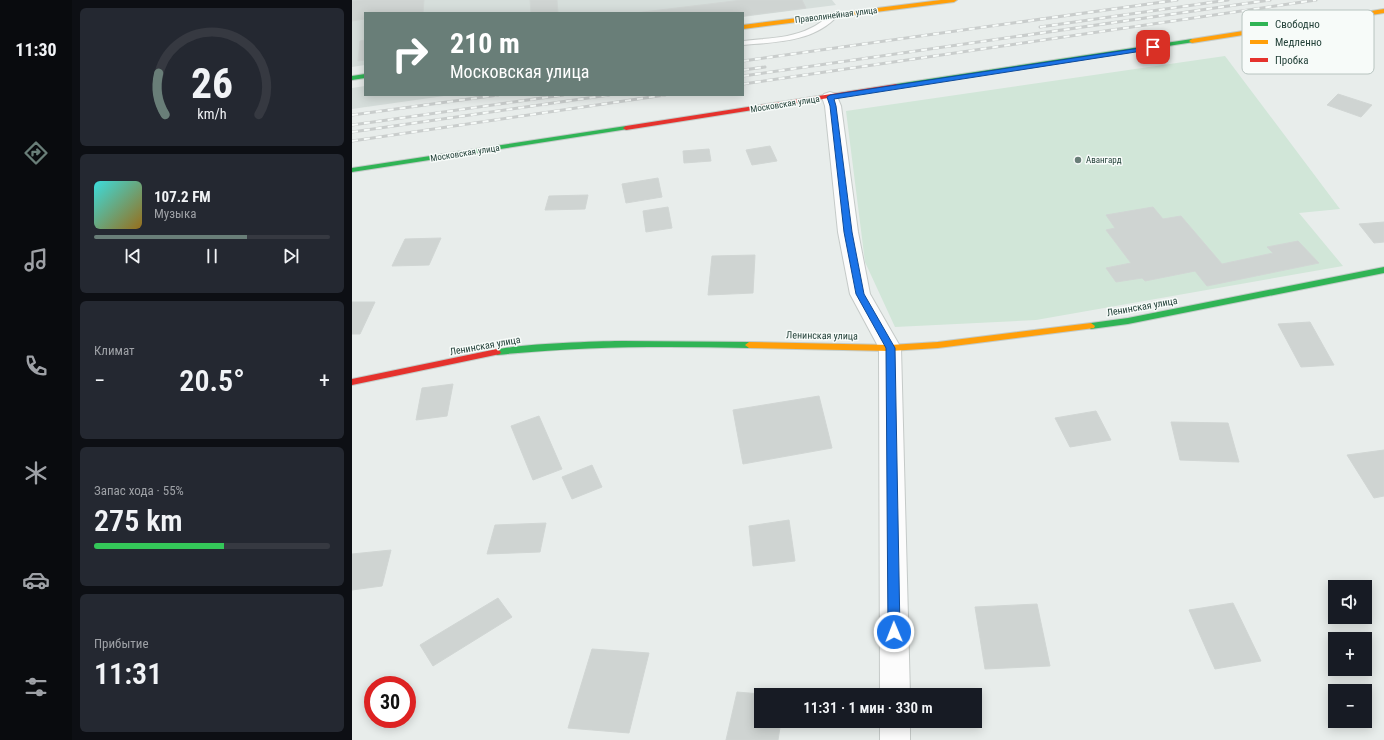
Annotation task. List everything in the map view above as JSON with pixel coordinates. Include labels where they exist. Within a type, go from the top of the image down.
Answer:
[{"type":"street","points":[[857,0],[864,11]]},
{"type":"street","name":"Праволинейная улица","points":[[744,27],[954,0]]},
{"type":"street","name":"Московская улица","points":[[1374,13],[1384,11]]},
{"type":"street","name":"Московская улица","points":[[352,170],[1242,33]]},
{"type":"street","points":[[352,78],[364,76]]},
{"type":"street","points":[[830,97],[833,106],[848,232],[860,294],[890,348],[895,688]]},
{"type":"street","name":"Ленинская улица","points":[[352,382],[498,352],[564,346],[700,344],[890,348],[938,345],[1128,321],[1384,270]]},
{"type":"street","points":[[895,728],[895,740]]},
{"type":"lane","points":[[744,43],[790,37],[806,33],[820,26],[834,15]]},
{"type":"shaded area","points":[[352,0],[832,0],[836,5],[744,17],[744,12],[364,12],[364,65],[352,67]]},
{"type":"shaded area","points":[[364,86],[364,96],[444,96],[352,109],[352,88]]},
{"type":"green space","name":"Авангард","points":[[1225,56],[1340,209],[1299,213],[1343,266],[1036,320],[895,327],[865,262],[846,111]]},
{"type":"building","points":[[424,0],[423,12],[364,12],[364,19],[352,21],[352,1]]},
{"type":"building","points":[[530,0],[557,0],[558,12],[531,12]]},
{"type":"building","points":[[742,0],[802,0],[806,8],[744,16],[744,12],[643,12]]},
{"type":"building","points":[[364,40],[364,60],[358,61],[360,41]]},
{"type":"building","points":[[1338,94],[1372,105],[1361,117],[1327,105]]},
{"type":"building","points":[[770,146],[777,161],[752,165],[746,150]]},
{"type":"building","points":[[709,149],[711,161],[684,163],[683,151]]},
{"type":"building","points":[[658,178],[662,197],[626,203],[622,184]]},
{"type":"building","points":[[588,195],[585,209],[545,210],[549,196]]},
{"type":"building","points":[[668,207],[672,228],[646,232],[643,211]]},
{"type":"building","points":[[1153,207],[1163,219],[1181,216],[1222,264],[1273,253],[1267,247],[1298,241],[1319,263],[1207,286],[1195,271],[1145,281],[1142,278],[1116,282],[1106,268],[1131,263],[1106,230],[1115,228],[1106,215]]},
{"type":"building","points":[[1384,222],[1384,242],[1374,243],[1359,224]]},
{"type":"building","points":[[441,238],[429,265],[392,266],[405,239]]},
{"type":"building","points":[[755,255],[753,293],[708,295],[712,256]]},
{"type":"building","points":[[352,302],[375,302],[360,334],[352,334]]},
{"type":"building","points":[[1310,322],[1334,365],[1301,367],[1278,324]]},
{"type":"building","points":[[453,384],[447,416],[416,420],[422,388]]},
{"type":"building","points":[[819,396],[832,448],[743,464],[733,410]]},
{"type":"building","points":[[1096,411],[1111,440],[1070,447],[1055,418]]},
{"type":"building","points":[[539,416],[562,469],[533,480],[511,426]]},
{"type":"building","points":[[1171,422],[1228,423],[1239,462],[1180,460]]},
{"type":"building","points":[[1384,450],[1384,496],[1374,498],[1347,455]]},
{"type":"building","points":[[592,465],[602,487],[572,499],[562,477]]},
{"type":"building","points":[[789,520],[795,561],[753,566],[749,526]]},
{"type":"building","points":[[546,523],[540,552],[487,554],[495,525]]},
{"type":"building","points":[[391,550],[382,586],[352,590],[352,554]]},
{"type":"building","points":[[498,598],[512,617],[433,666],[420,645]]},
{"type":"building","points":[[1233,603],[1261,661],[1215,669],[1189,610]]},
{"type":"building","points":[[1037,604],[1050,666],[985,669],[975,607]]},
{"type":"building","points":[[592,649],[649,653],[629,733],[568,728]]},
{"type":"building","points":[[737,692],[754,693],[754,728],[780,728],[778,740],[726,740]]},
{"type":"railway","points":[[744,61],[1177,0]]},
{"type":"railway","points":[[1040,27],[1228,0]]},
{"type":"railway","points":[[744,76],[1270,0]]},
{"type":"railway","points":[[1248,10],[1316,0]]},
{"type":"railway","points":[[744,84],[1242,11]]},
{"type":"railway","points":[[744,70],[765,67]]},
{"type":"railway","points":[[352,115],[491,96]]},
{"type":"railway","points":[[352,125],[556,96]]},
{"type":"railway","points":[[352,132],[602,96]]},
{"type":"railway","points":[[352,141],[658,96]]},
{"type":"traffic: fast","points":[[896,86],[1192,41]]},
{"type":"traffic: fast","points":[[352,78],[364,76]]},
{"type":"traffic: fast","points":[[352,170],[626,128]]},
{"type":"traffic: fast","points":[[1091,326],[1128,321],[1384,270]]},
{"type":"traffic: fast","points":[[497,352],[560,346],[591,345],[749,345]]},
{"type":"traffic: slow","points":[[744,27],[954,0]]},
{"type":"traffic: slow","points":[[1374,13],[1384,11]]},
{"type":"traffic: slow","points":[[1192,41],[1242,33]]},
{"type":"traffic: slow","points":[[749,345],[890,348],[938,345],[1091,326]]},
{"type":"traffic: jam","points":[[626,128],[896,86]]},
{"type":"traffic: jam","points":[[352,382],[497,352]]},
{"type":"place","name":"Авангард","points":[[1078,160]]},
{"type":"route","points":[[894,632],[890,348],[860,294],[848,232],[833,106],[830,97],[1153,47]]}]
